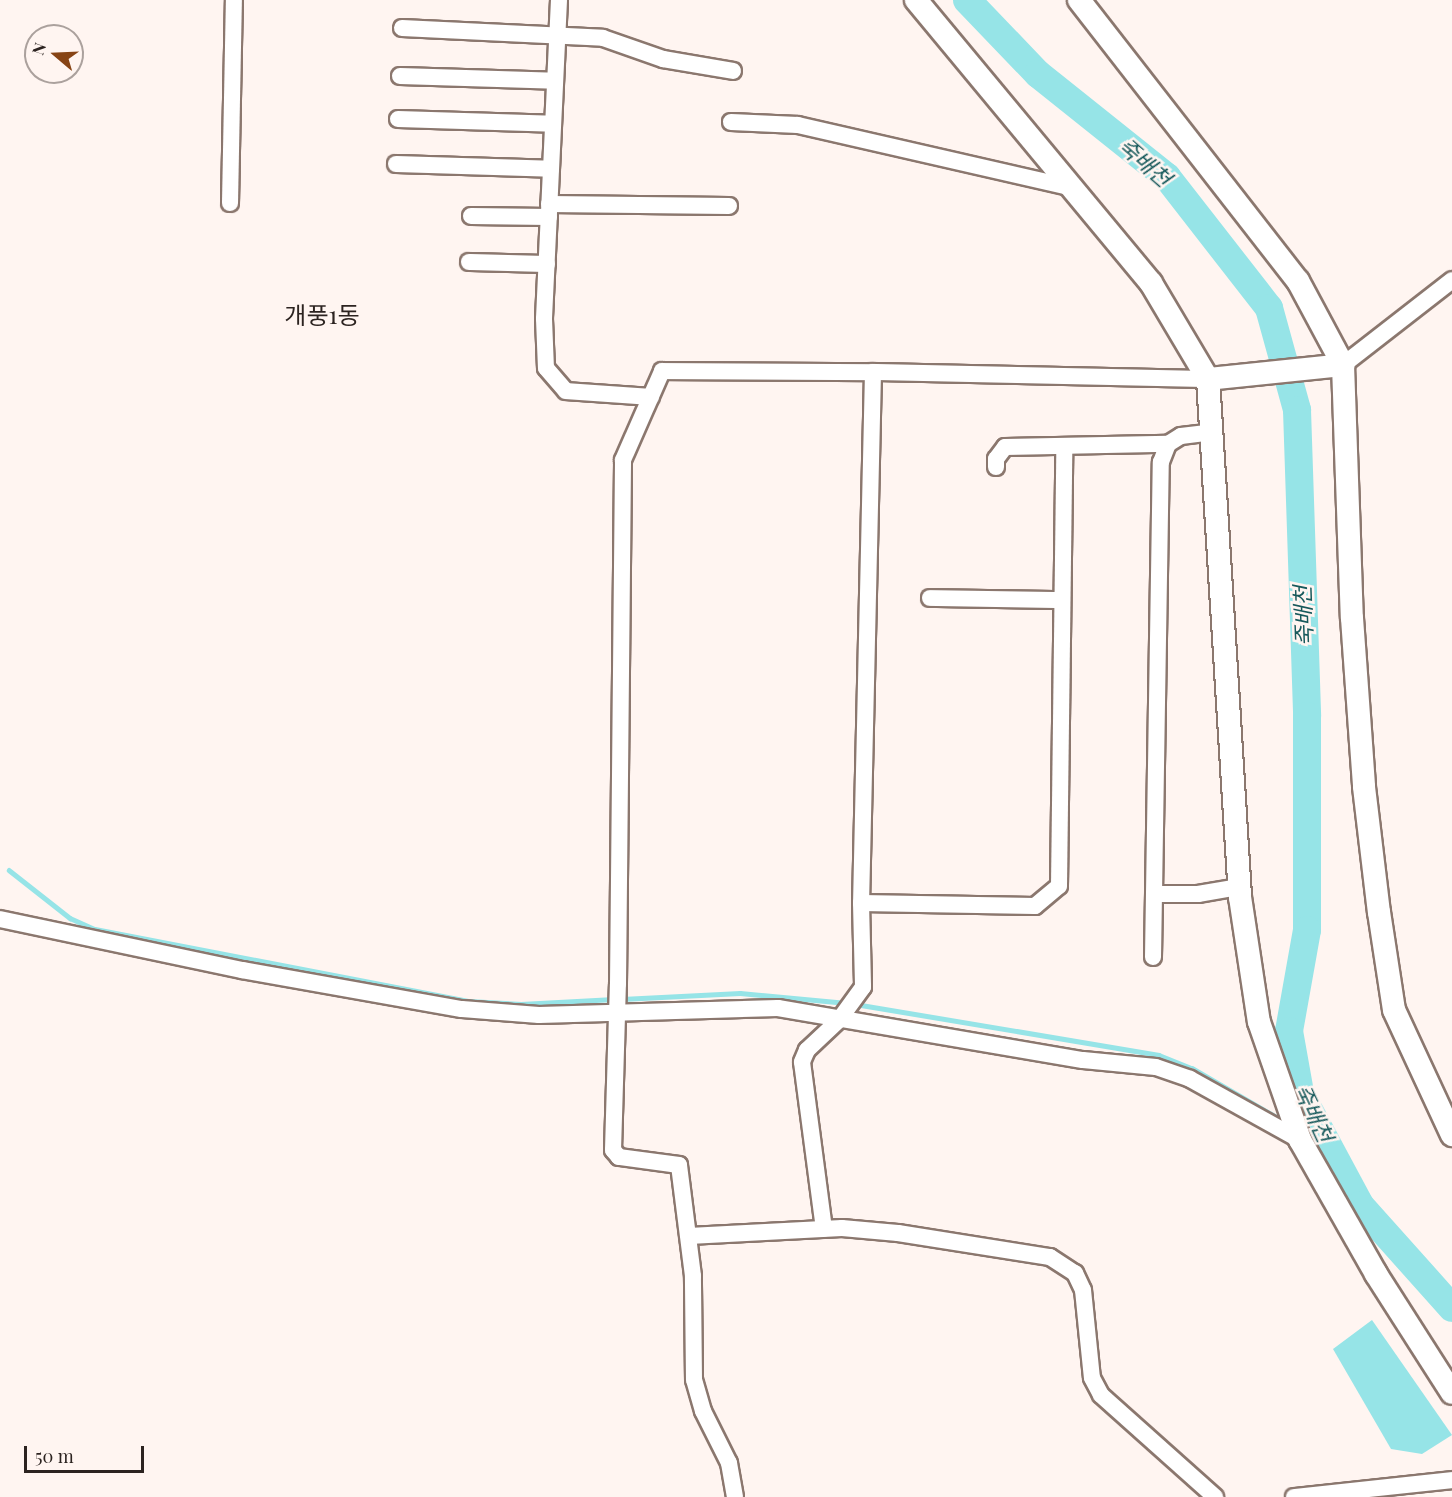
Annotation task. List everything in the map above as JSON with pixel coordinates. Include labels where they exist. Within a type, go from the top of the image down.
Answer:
[{"type":"street","points":[[230,203],[234,0]]},
{"type":"street","points":[[559,0],[547,264],[546,368],[554,381],[566,392],[651,397]]},
{"type":"street","points":[[916,0],[1151,283],[1209,379],[1239,887],[1259,1022],[1300,1140],[1376,1274],[1452,1393]]},
{"type":"street","points":[[1079,0],[1298,281],[1343,365],[1352,618],[1364,787],[1379,912],[1394,1010],[1452,1135]]},
{"type":"street","points":[[402,28],[603,38],[663,59],[733,71]]},
{"type":"street","points":[[400,76],[555,81]]},
{"type":"street","points":[[398,119],[553,124]]},
{"type":"street","points":[[731,122],[798,125],[1072,188]]},
{"type":"street","points":[[396,164],[551,169]]},
{"type":"street","points":[[471,216],[549,211],[729,206]]},
{"type":"street","points":[[469,262],[547,264]]},
{"type":"street","points":[[735,1497],[729,1463],[703,1411],[694,1380],[695,1320],[689,1236],[679,1165],[619,1157],[613,1150],[617,1005],[623,460],[662,371],[873,372],[1209,379],[1343,365],[1452,280]]},
{"type":"street","points":[[824,1229],[802,1062],[807,1050],[840,1018],[863,987],[861,903],[873,372]]},
{"type":"street","points":[[996,467],[996,459],[1005,447],[1168,444],[1181,436],[1213,432]]},
{"type":"street","points":[[1153,957],[1161,462],[1168,444]]},
{"type":"street","points":[[861,903],[1035,906],[1059,886],[1064,446]]},
{"type":"street","points":[[930,598],[1062,600]]},
{"type":"street","points":[[1154,894],[1198,894],[1239,887]]},
{"type":"street","points":[[0,919],[242,970],[462,1009],[539,1015],[617,1005],[778,1008],[1083,1060],[1156,1067],[1190,1079],[1300,1140]]},
{"type":"street","points":[[689,1236],[824,1229],[898,1233],[1050,1257],[1075,1274],[1083,1290],[1092,1378],[1101,1395],[1215,1497]]},
{"type":"street","points":[[1294,1497],[1452,1480]]},
{"type":"water","points":[[1372,1320],[1452,1435],[1422,1454],[1391,1449],[1333,1349]]},
{"type":"waterway","name":"죽배천","points":[[967,0],[1038,74],[1167,177],[1269,308],[1297,410],[1307,716],[1307,930],[1289,1031],[1300,1093],[1360,1205],[1452,1308]]},
{"type":"waterway","points":[[9,870],[70,918],[95,929],[469,1001],[521,1004],[614,999]]},
{"type":"waterway","points":[[622,999],[740,993],[847,1003]]},
{"type":"waterway","points":[[855,1004],[1159,1055],[1192,1068],[1285,1122]]},
{"type":"waterway","points":[[1307,1135],[1329,1148]]},
{"type":"district","name":"개풍1동","points":[[322,315]]}]
